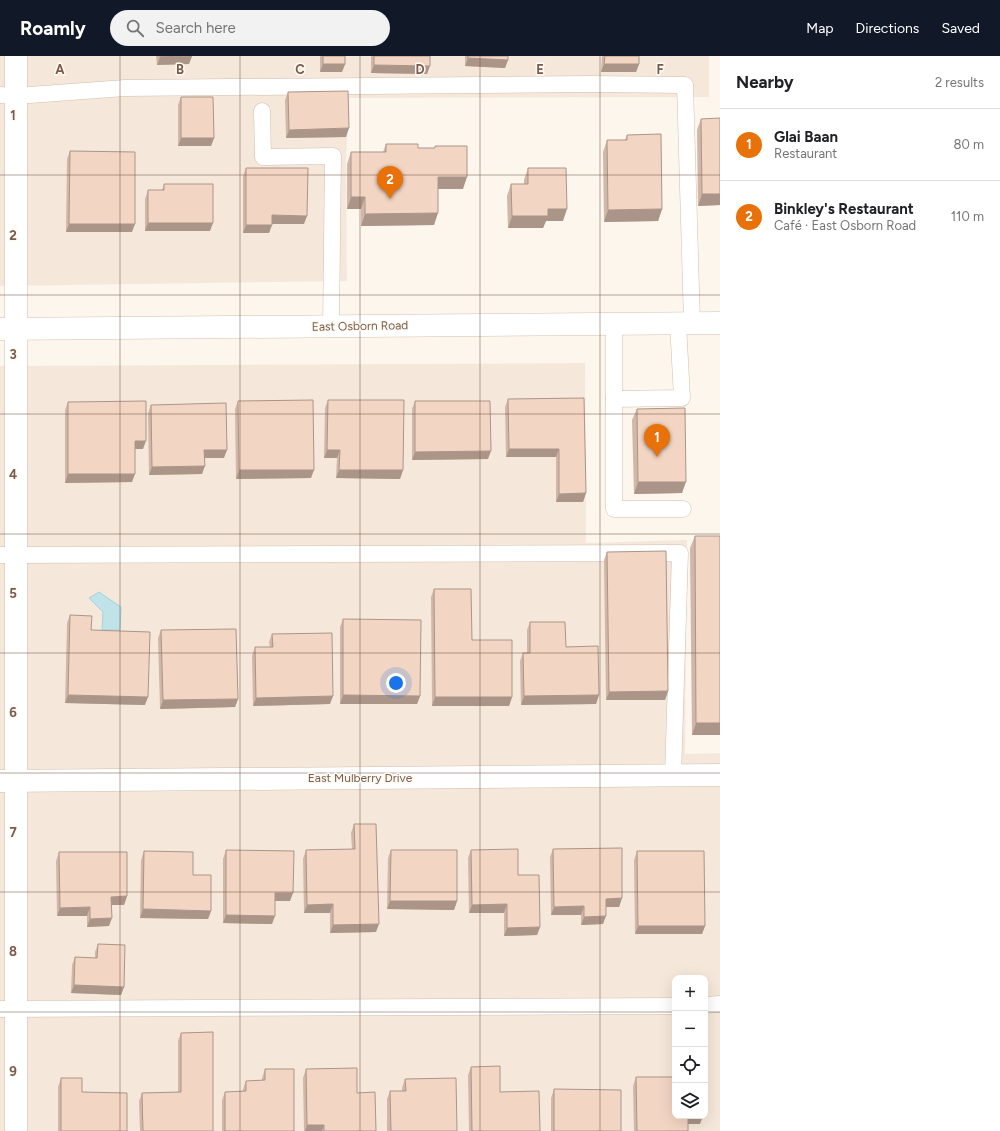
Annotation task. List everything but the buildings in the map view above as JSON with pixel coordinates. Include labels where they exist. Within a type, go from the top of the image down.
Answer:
[{"type":"street","points":[[16,56],[8,96],[8,1009],[16,1131]]},
{"type":"street","name":"East Osborn Road","points":[[8,329],[720,323]]},
{"type":"street","name":"East Mulberry Drive","points":[[8,781],[720,776]]},
{"type":"lane","points":[[8,96],[125,88],[590,84],[685,85],[685,323],[682,398],[614,398]]},
{"type":"lane","points":[[262,111],[263,157],[333,156],[331,326]]},
{"type":"lane","points":[[614,324],[614,509],[683,509]]},
{"type":"lane","points":[[8,555],[680,553],[672,776]]},
{"type":"lane","points":[[708,1005],[720,1004]]},
{"type":"lane","points":[[8,1009],[672,1006]]},
{"type":"shaded area","points":[[0,56],[709,56],[709,97],[349,98],[346,162],[347,281],[0,286]]},
{"type":"shaded area","points":[[585,363],[586,543],[687,540],[685,754],[720,753],[720,1131],[0,1131],[0,366]]},
{"type":"water","points":[[99,592],[121,607],[120,630],[102,630],[103,612],[89,598]]},
{"type":"place","name":"Binkley's Restaurant","points":[[390,199]]},
{"type":"place","name":"Glai Baan","points":[[657,457]]}]
